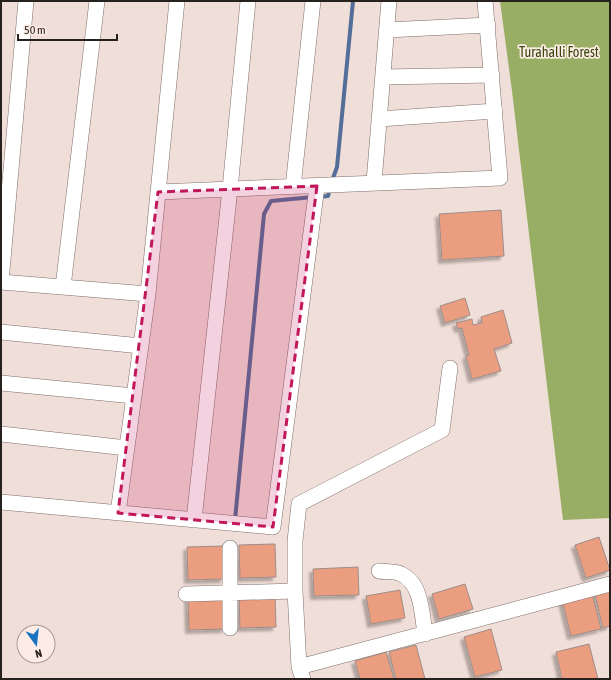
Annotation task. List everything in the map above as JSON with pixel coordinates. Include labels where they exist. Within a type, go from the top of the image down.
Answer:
[{"type":"street","points":[[26,1],[1,282],[148,294]]},
{"type":"street","points":[[63,287],[97,1]]},
{"type":"street","points":[[118,514],[148,294],[177,1]]},
{"type":"street","points":[[194,520],[230,190],[248,1]]},
{"type":"street","points":[[293,187],[313,1]]},
{"type":"street","points":[[374,182],[389,1]]},
{"type":"street","points":[[158,192],[500,178],[485,1]]},
{"type":"street","points":[[387,30],[488,26]]},
{"type":"street","points":[[383,77],[492,75]]},
{"type":"street","points":[[379,119],[495,111]]},
{"type":"street","points":[[1,502],[118,514],[273,527],[317,186]]},
{"type":"street","points":[[1,332],[141,346]]},
{"type":"street","points":[[450,368],[442,430],[300,504],[295,541],[295,591],[301,673],[425,634],[610,584]]},
{"type":"street","points":[[1,383],[134,396]]},
{"type":"street","points":[[1,434],[126,448]]},
{"type":"street","points":[[230,548],[230,628]]},
{"type":"street","points":[[379,571],[401,573],[411,581],[418,595],[425,634]]},
{"type":"street","points":[[186,594],[295,591]]},
{"type":"highlighted area","points":[[317,186],[273,527],[118,513],[158,192]]},
{"type":"green space","name":"Turahalli Forest","points":[[500,1],[610,1],[610,518],[563,520]]},
{"type":"building","points":[[501,210],[504,256],[442,260],[439,214]]},
{"type":"building","points":[[465,298],[470,315],[445,323],[440,306]]},
{"type":"building","points":[[503,310],[512,343],[494,349],[501,371],[472,379],[466,356],[469,355],[462,328],[458,329],[456,323],[472,319],[473,325],[482,323],[481,317]]},
{"type":"building","points":[[599,537],[610,570],[586,578],[575,545]]},
{"type":"building","points":[[275,544],[276,577],[240,578],[239,545]]},
{"type":"building","points":[[224,546],[224,579],[188,580],[187,547]]},
{"type":"building","points":[[358,567],[359,595],[314,596],[313,569]]},
{"type":"building","points":[[465,584],[473,609],[439,619],[432,594]]},
{"type":"building","points":[[610,587],[610,626],[603,628],[594,591]]},
{"type":"building","points":[[400,590],[405,618],[371,624],[366,596]]},
{"type":"building","points":[[592,593],[601,629],[571,636],[562,600]]},
{"type":"building","points":[[275,594],[276,627],[240,628],[239,595]]},
{"type":"building","points":[[224,596],[225,629],[189,630],[188,597]]},
{"type":"building","points":[[491,629],[502,670],[475,677],[464,637]]},
{"type":"building","points":[[589,644],[598,679],[562,679],[556,652]]},
{"type":"building","points":[[416,645],[425,679],[396,679],[389,652]]},
{"type":"building","points":[[386,652],[394,679],[360,679],[355,661]]},
{"type":"waterway","points":[[332,181],[337,167],[353,1]]},
{"type":"waterway","points":[[319,197],[328,196],[330,188]]},
{"type":"waterway","points":[[235,520],[264,214],[271,201],[313,197]]}]
